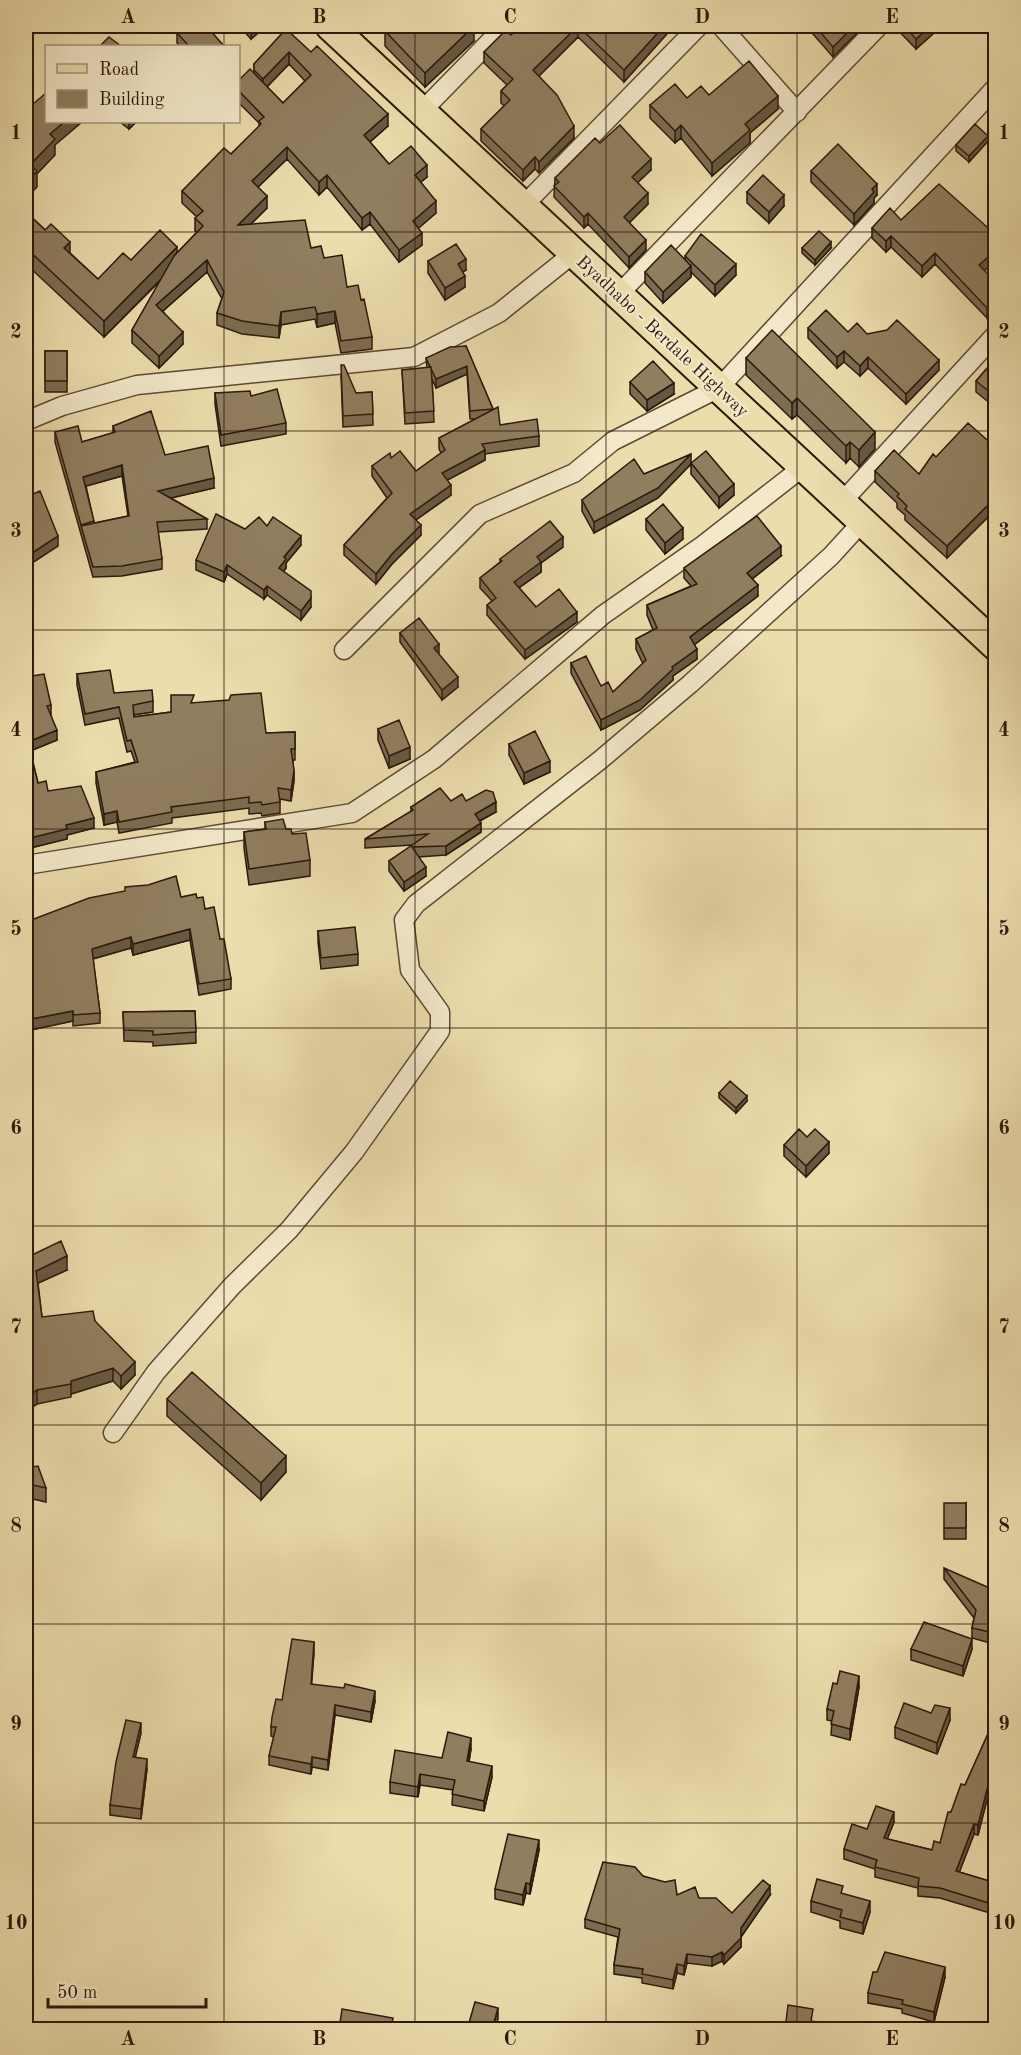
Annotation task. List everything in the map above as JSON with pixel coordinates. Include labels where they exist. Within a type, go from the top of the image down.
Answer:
[{"type":"main road","name":"Byadhabo - Berdale Highway","points":[[330,26],[996,646]]},
{"type":"street","points":[[422,111],[506,26]]},
{"type":"street","points":[[523,206],[699,26]]},
{"type":"street","points":[[721,26],[797,112]]},
{"type":"street","points":[[618,295],[879,26]]},
{"type":"street","points":[[344,650],[480,514],[574,472],[613,441],[719,388],[996,87]]},
{"type":"street","points":[[26,421],[62,406],[137,385],[414,357],[499,313],[574,253]]},
{"type":"street","points":[[842,502],[996,333]]},
{"type":"street","points":[[26,866],[352,813],[434,759],[603,615],[703,545],[803,467]]},
{"type":"street","points":[[113,1433],[156,1372],[232,1286],[289,1230],[354,1152],[440,1031],[440,1012],[410,970],[404,920],[416,904],[598,761],[690,684],[831,556],[862,522]]},
{"type":"building","points":[[186,26],[208,26],[223,45],[188,45],[177,33]]},
{"type":"building","points":[[391,26],[474,26],[425,73],[385,31]]},
{"type":"building","points":[[521,26],[578,26],[533,70],[557,95],[574,126],[539,162],[535,157],[523,170],[481,129],[510,100],[501,91],[513,79],[484,52],[506,30],[511,35]]},
{"type":"building","points":[[578,26],[664,26],[624,70]]},
{"type":"building","points":[[815,26],[854,26],[833,47]]},
{"type":"building","points":[[904,26],[931,26],[916,39]]},
{"type":"building","points":[[286,29],[311,52],[317,46],[388,114],[364,135],[389,164],[411,146],[427,165],[415,175],[436,201],[413,221],[422,233],[399,250],[370,212],[362,218],[327,175],[319,182],[287,147],[252,181],[267,196],[238,225],[305,220],[311,248],[321,246],[324,258],[342,255],[347,287],[358,285],[361,300],[364,299],[372,337],[341,341],[335,311],[317,314],[315,307],[281,312],[279,326],[242,321],[217,313],[224,292],[207,260],[156,305],[183,332],[159,356],[132,330],[174,256],[203,226],[195,218],[203,211],[182,191],[224,148],[231,154],[261,124],[259,121],[264,117],[240,92],[240,79],[250,69],[283,103],[311,75],[289,52],[263,79],[254,70],[254,64]]},
{"type":"building","points":[[109,37],[120,45],[101,45]]},
{"type":"building","points":[[749,61],[778,96],[745,124],[750,130],[712,163],[681,125],[675,131],[650,105],[675,84],[687,98],[701,86],[709,95]]},
{"type":"building","points":[[45,94],[45,123],[63,123],[50,134],[55,139],[30,165],[37,171],[26,183],[26,110]]},
{"type":"building","points":[[975,124],[988,136],[969,156],[956,145]]},
{"type":"building","points":[[620,125],[651,159],[632,177],[648,193],[624,217],[646,240],[629,257],[588,213],[584,217],[554,186],[559,182],[555,178],[595,138],[600,143]]},
{"type":"building","points":[[838,144],[877,184],[872,189],[874,192],[854,214],[811,171]]},
{"type":"building","points":[[763,175],[784,195],[769,212],[747,192]]},
{"type":"building","points":[[939,184],[996,235],[996,250],[979,265],[996,282],[996,299],[987,308],[935,253],[922,266],[891,236],[886,241],[872,228],[890,208],[901,220]]},
{"type":"building","points":[[26,212],[45,230],[51,224],[70,242],[64,248],[98,279],[123,253],[131,260],[160,230],[177,247],[104,321],[26,248]]},
{"type":"building","points":[[819,231],[831,242],[815,260],[802,248]]},
{"type":"building","points":[[701,234],[736,264],[715,285],[685,256]]},
{"type":"building","points":[[456,244],[466,259],[458,264],[465,276],[445,288],[428,261]]},
{"type":"building","points":[[671,245],[691,266],[663,292],[645,272]]},
{"type":"building","points":[[826,310],[848,332],[857,323],[867,334],[887,330],[897,320],[939,360],[906,394],[868,357],[860,366],[844,351],[837,357],[808,328]]},
{"type":"building","points":[[772,330],[875,432],[859,450],[850,442],[846,446],[797,398],[792,403],[746,358]]},
{"type":"building","points":[[466,346],[493,409],[470,411],[467,366],[436,379],[426,358],[450,347]]},
{"type":"building","points":[[45,351],[67,351],[67,381],[45,381]]},
{"type":"building","points":[[996,358],[996,397],[976,381]]},
{"type":"building","points":[[653,361],[674,383],[647,400],[630,382]]},
{"type":"building","points":[[341,365],[344,365],[356,393],[372,392],[373,414],[343,416]]},
{"type":"building","points":[[431,367],[434,411],[405,413],[402,370]]},
{"type":"building","points":[[277,389],[286,423],[221,435],[215,393],[250,391],[251,396]]},
{"type":"building","points":[[498,407],[500,425],[537,419],[539,436],[482,444],[485,450],[442,473],[451,485],[410,514],[421,525],[376,574],[344,545],[392,493],[372,466],[390,453],[391,458],[400,451],[416,471],[445,450],[439,438]]},
{"type":"building","points":[[151,411],[165,455],[208,446],[214,478],[158,491],[207,519],[157,522],[162,559],[122,566],[93,567],[81,526],[129,516],[122,465],[83,477],[94,521],[81,525],[55,432],[78,426],[82,442],[115,432],[113,426]]},
{"type":"building","points":[[968,423],[994,446],[996,445],[996,497],[947,546],[905,509],[907,506],[897,496],[899,494],[875,471],[894,450],[919,474],[933,454],[936,457]]},
{"type":"building","points":[[706,451],[734,484],[719,497],[691,463]]},
{"type":"building","points":[[691,454],[658,488],[594,522],[582,500],[634,459],[644,474]]},
{"type":"building","points":[[40,491],[58,536],[26,557],[26,497]]},
{"type":"building","points":[[663,504],[683,528],[665,543],[646,519]]},
{"type":"building","points":[[216,514],[245,529],[259,517],[267,526],[273,517],[301,536],[284,557],[286,559],[279,568],[311,591],[311,598],[301,611],[267,586],[264,590],[227,565],[224,572],[196,560]]},
{"type":"building","points":[[757,516],[781,546],[747,573],[758,585],[690,637],[697,649],[672,667],[673,669],[640,700],[601,720],[571,663],[586,656],[601,686],[608,682],[613,692],[646,660],[636,639],[657,628],[647,605],[697,584],[684,568]]},
{"type":"building","points":[[550,521],[563,537],[537,557],[541,562],[514,582],[536,607],[559,589],[577,612],[525,650],[487,605],[496,598],[480,578],[502,561],[500,559]]},
{"type":"building","points":[[26,578],[30,592],[26,593]]},
{"type":"building","points":[[419,618],[439,644],[434,648],[458,677],[442,690],[400,633]]},
{"type":"building","points":[[110,670],[114,693],[152,690],[153,701],[133,705],[134,717],[171,712],[171,695],[194,695],[191,703],[229,700],[231,695],[261,693],[266,733],[295,732],[295,749],[291,749],[294,770],[291,790],[278,788],[280,802],[262,805],[261,802],[249,803],[249,797],[171,807],[172,812],[119,822],[117,811],[104,814],[96,772],[138,762],[131,740],[127,741],[119,707],[85,714],[77,674]]},
{"type":"building","points":[[44,674],[51,705],[47,706],[57,730],[28,742],[38,783],[46,781],[48,791],[81,786],[94,818],[66,825],[67,829],[26,839],[26,677]]},
{"type":"building","points":[[399,720],[410,747],[389,756],[378,729]]},
{"type":"building","points":[[535,731],[550,761],[524,773],[509,744]]},
{"type":"building","points":[[440,788],[451,801],[462,794],[466,801],[486,790],[493,792],[496,802],[475,814],[481,823],[446,846],[412,847],[426,867],[404,882],[389,861],[428,834],[365,839],[413,810],[411,807]]},
{"type":"building","points":[[283,819],[286,829],[291,829],[292,834],[306,833],[310,860],[249,869],[244,832],[266,829],[265,822]]},
{"type":"building","points":[[176,876],[181,897],[196,894],[197,898],[203,897],[205,909],[214,907],[220,939],[224,939],[231,979],[199,984],[190,929],[133,944],[131,937],[92,949],[100,1013],[73,1015],[73,1011],[26,1020],[26,942],[31,941],[26,922],[89,898],[125,891],[125,887],[148,885]]},
{"type":"building","points":[[26,887],[30,903],[26,905]]},
{"type":"building","points":[[355,927],[358,954],[321,958],[318,931]]},
{"type":"building","points":[[195,1011],[196,1032],[153,1035],[153,1031],[124,1030],[123,1012]]},
{"type":"building","points":[[730,1081],[747,1096],[736,1108],[719,1093]]},
{"type":"building","points":[[799,1129],[807,1137],[815,1129],[829,1142],[806,1166],[784,1145]]},
{"type":"building","points":[[61,1241],[67,1256],[36,1271],[42,1317],[93,1311],[95,1321],[135,1362],[121,1376],[113,1368],[71,1381],[71,1384],[37,1390],[26,1398],[26,1255],[32,1255]]},
{"type":"building","points":[[192,1372],[286,1456],[261,1483],[167,1399]]},
{"type":"building","points":[[38,1466],[46,1488],[26,1486],[26,1468]]},
{"type":"building","points":[[944,1503],[966,1503],[966,1528],[944,1528]]},
{"type":"building","points":[[944,1568],[994,1590],[991,1601],[996,1602],[994,1633],[972,1628],[976,1610]]},
{"type":"building","points":[[924,1622],[972,1639],[963,1666],[911,1649]]},
{"type":"building","points":[[292,1639],[314,1642],[311,1684],[344,1688],[345,1684],[375,1691],[371,1712],[335,1705],[328,1760],[312,1757],[311,1764],[269,1756],[276,1727],[271,1727],[272,1717],[276,1699],[282,1700]]},
{"type":"building","points":[[840,1671],[859,1676],[850,1729],[831,1724],[834,1711],[827,1709],[833,1683],[837,1684]]},
{"type":"building","points":[[904,1703],[931,1713],[935,1705],[950,1708],[937,1743],[895,1727]]},
{"type":"building","points":[[996,1716],[996,1754],[978,1825],[974,1824],[956,1871],[996,1883],[996,1912],[990,1911],[992,1904],[940,1888],[918,1886],[919,1878],[875,1867],[877,1860],[844,1849],[852,1824],[867,1829],[876,1806],[894,1812],[884,1838],[932,1850],[934,1841],[940,1843],[948,1812],[951,1812],[961,1784],[965,1785]]},
{"type":"building","points":[[126,1720],[141,1723],[133,1757],[147,1759],[141,1809],[110,1805],[116,1762]]},
{"type":"building","points":[[448,1732],[471,1738],[467,1761],[492,1766],[484,1801],[452,1794],[455,1780],[420,1774],[418,1787],[390,1782],[395,1750],[442,1758]]},
{"type":"building","points":[[508,1834],[539,1840],[530,1884],[526,1883],[523,1895],[495,1889]]},
{"type":"building","points":[[603,1862],[635,1867],[643,1876],[665,1882],[675,1880],[677,1895],[695,1887],[699,1898],[716,1898],[732,1913],[763,1880],[770,1886],[741,1928],[741,1938],[724,1955],[722,1952],[712,1957],[687,1954],[684,1966],[677,1964],[673,1980],[642,1974],[643,1969],[614,1965],[620,1929],[585,1919]]},
{"type":"building","points":[[817,1879],[843,1886],[841,1893],[870,1901],[863,1923],[840,1917],[842,1910],[811,1901]]},
{"type":"building","points":[[885,1952],[945,1967],[934,2012],[902,2004],[903,2000],[868,1993],[873,1972],[877,1972]]},
{"type":"building","points":[[475,2002],[498,2008],[492,2030],[467,2030]]},
{"type":"building","points":[[788,2005],[813,2009],[811,2021],[844,2027],[843,2030],[785,2030]]},
{"type":"building","points":[[342,2009],[393,2018],[391,2030],[339,2030]]}]
